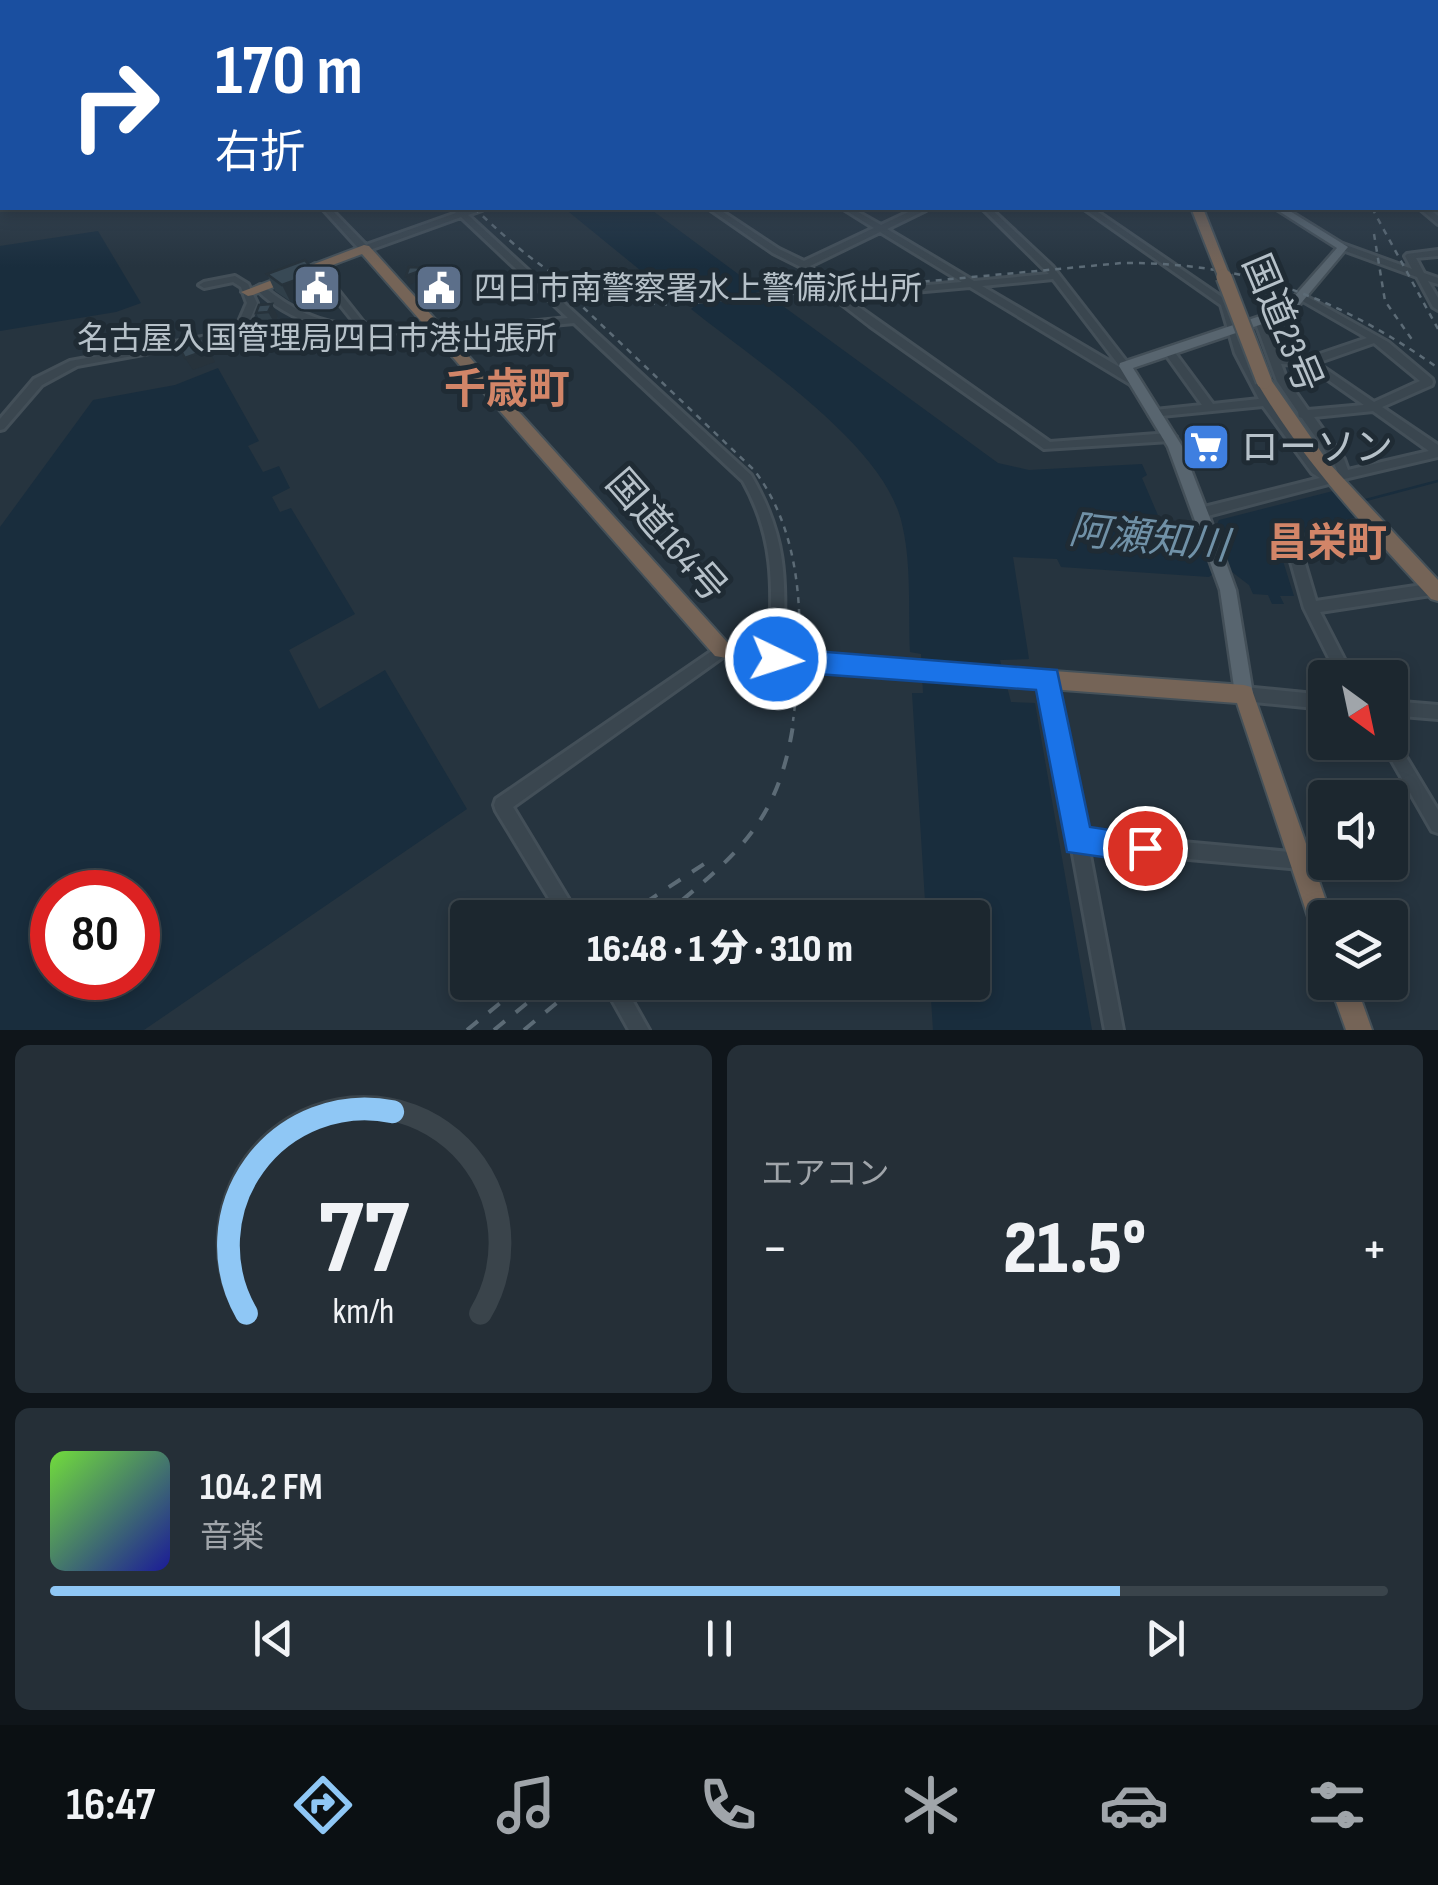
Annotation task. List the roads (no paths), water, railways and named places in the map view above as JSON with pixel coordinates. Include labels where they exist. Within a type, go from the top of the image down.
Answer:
[{"type":"highway","name":"国道23号","points":[[1198,210],[1268,381],[1337,479],[1437,586]]},
{"type":"highway","name":"国道23号","points":[[1207,210],[1268,381]]},
{"type":"highway","points":[[254,290],[364,249]]},
{"type":"highway","name":"国道164号","points":[[364,249],[722,650],[776,659],[1255,695]]},
{"type":"highway","name":"国道23号","points":[[1337,479],[1359,492],[1378,520]]},
{"type":"highway","points":[[1255,695],[1314,900]]},
{"type":"highway","points":[[1348,1000],[1358,1030]]},
{"type":"main road","points":[[1255,695],[1228,590],[1201,515],[1170,438],[1125,366],[1234,332],[1288,311],[1304,298],[1343,248],[1282,210]]},
{"type":"street","points":[[328,210],[364,249],[459,211],[747,478],[765,506],[778,562],[776,659]]},
{"type":"street","points":[[715,210],[804,265],[837,296],[1048,446],[1170,438]]},
{"type":"street","points":[[850,210],[1134,381]]},
{"type":"street","points":[[804,265],[916,210]]},
{"type":"street","points":[[988,210],[1056,276],[1125,366]]},
{"type":"street","points":[[1090,210],[1226,304],[1240,353],[1266,402],[1316,470],[1337,479]]},
{"type":"street","points":[[1343,248],[1438,281]]},
{"type":"street","points":[[1438,253],[1410,256],[1438,307]]},
{"type":"street","points":[[315,268],[361,325],[434,328]]},
{"type":"street","points":[[837,296],[1056,276]]},
{"type":"street","points":[[204,285],[236,278],[291,313],[324,325],[378,331],[577,320]]},
{"type":"street","points":[[0,426],[38,382],[74,363],[239,334],[254,290]]},
{"type":"street","points":[[1303,414],[1373,406],[1428,382],[1375,338],[1304,298]]},
{"type":"street","points":[[1260,322],[1282,381],[1340,462],[1337,479]]},
{"type":"street","points":[[1274,360],[1309,362],[1375,338]]},
{"type":"street","points":[[1169,352],[1210,408]]},
{"type":"street","points":[[1309,362],[1438,452]]},
{"type":"street","points":[[1155,414],[1266,402]]},
{"type":"street","points":[[1201,515],[1438,452]]},
{"type":"street","points":[[1337,660],[1310,608],[1296,555],[1318,538],[1378,520]]},
{"type":"street","points":[[1310,608],[1437,586]]},
{"type":"street","points":[[559,900],[502,805],[722,650]]},
{"type":"street","points":[[1048,678],[1114,1030]]},
{"type":"street","points":[[1255,695],[1308,700]]},
{"type":"street","points":[[1408,710],[1438,712]]},
{"type":"street","points":[[1399,760],[1438,825]]},
{"type":"street","points":[[1078,842],[1301,860]]},
{"type":"street","points":[[622,1000],[640,1030]]},
{"type":"water","points":[[566,210],[652,210],[761,291],[749,295],[751,300],[776,301],[998,463],[1029,470],[1142,464],[1147,475],[1142,478],[1160,520],[1217,524],[1219,520],[1333,491],[1357,517],[1311,529],[1292,541],[1283,561],[1294,596],[1280,596],[1284,604],[1272,604],[1268,595],[1253,594],[1249,585],[1232,572],[1209,577],[1061,567],[1057,559],[1013,557],[1029,659],[1000,660],[1011,702],[1035,703],[1092,1030],[933,1030],[931,1000],[990,1000],[990,900],[925,900],[912,693],[923,693],[921,654],[910,652],[907,552],[901,520],[889,491],[842,432],[691,309],[694,300],[678,301]]},
{"type":"water","points":[[98,231],[141,303],[116,312],[0,331],[0,246]]},
{"type":"water","points":[[218,368],[259,441],[248,446],[263,472],[279,466],[290,488],[272,497],[280,512],[291,508],[355,614],[289,650],[319,709],[385,670],[467,809],[144,1030],[0,1030],[0,527],[93,400],[175,385]]},
{"type":"waterway","name":"阿瀬知川","points":[[1362,501],[1438,481]]},
{"type":"railway","points":[[476,210],[521,250],[563,279],[611,297],[640,302],[674,305],[1122,263],[1167,264],[1250,277],[1289,288],[1363,322],[1438,368]]},
{"type":"railway","points":[[1373,210],[1438,329]]},
{"type":"railway","points":[[1374,234],[1385,301],[1413,341]]},
{"type":"railway","points":[[566,291],[754,470],[771,497],[784,527],[798,590],[799,656],[793,721]]},
{"type":"railway","points":[[682,900],[733,854],[766,811],[778,785],[794,719]]},
{"type":"railway","points":[[649,900],[707,862]]},
{"type":"railway","points":[[467,1030],[504,1000]]},
{"type":"railway","points":[[494,1030],[531,1000]]},
{"type":"railway","points":[[524,1030],[560,1000]]},
{"type":"place","name":"名古屋入国管理局四日市港出張所","points":[[317,288]]},
{"type":"place","name":"四日市南警察署水上警備派出所","points":[[439,288]]},
{"type":"place","name":"ローソン","points":[[1206,447]]},
{"type":"district","name":"千歳町","points":[[507,388]]},
{"type":"district","name":"昌栄町","points":[[1327,542]]}]
